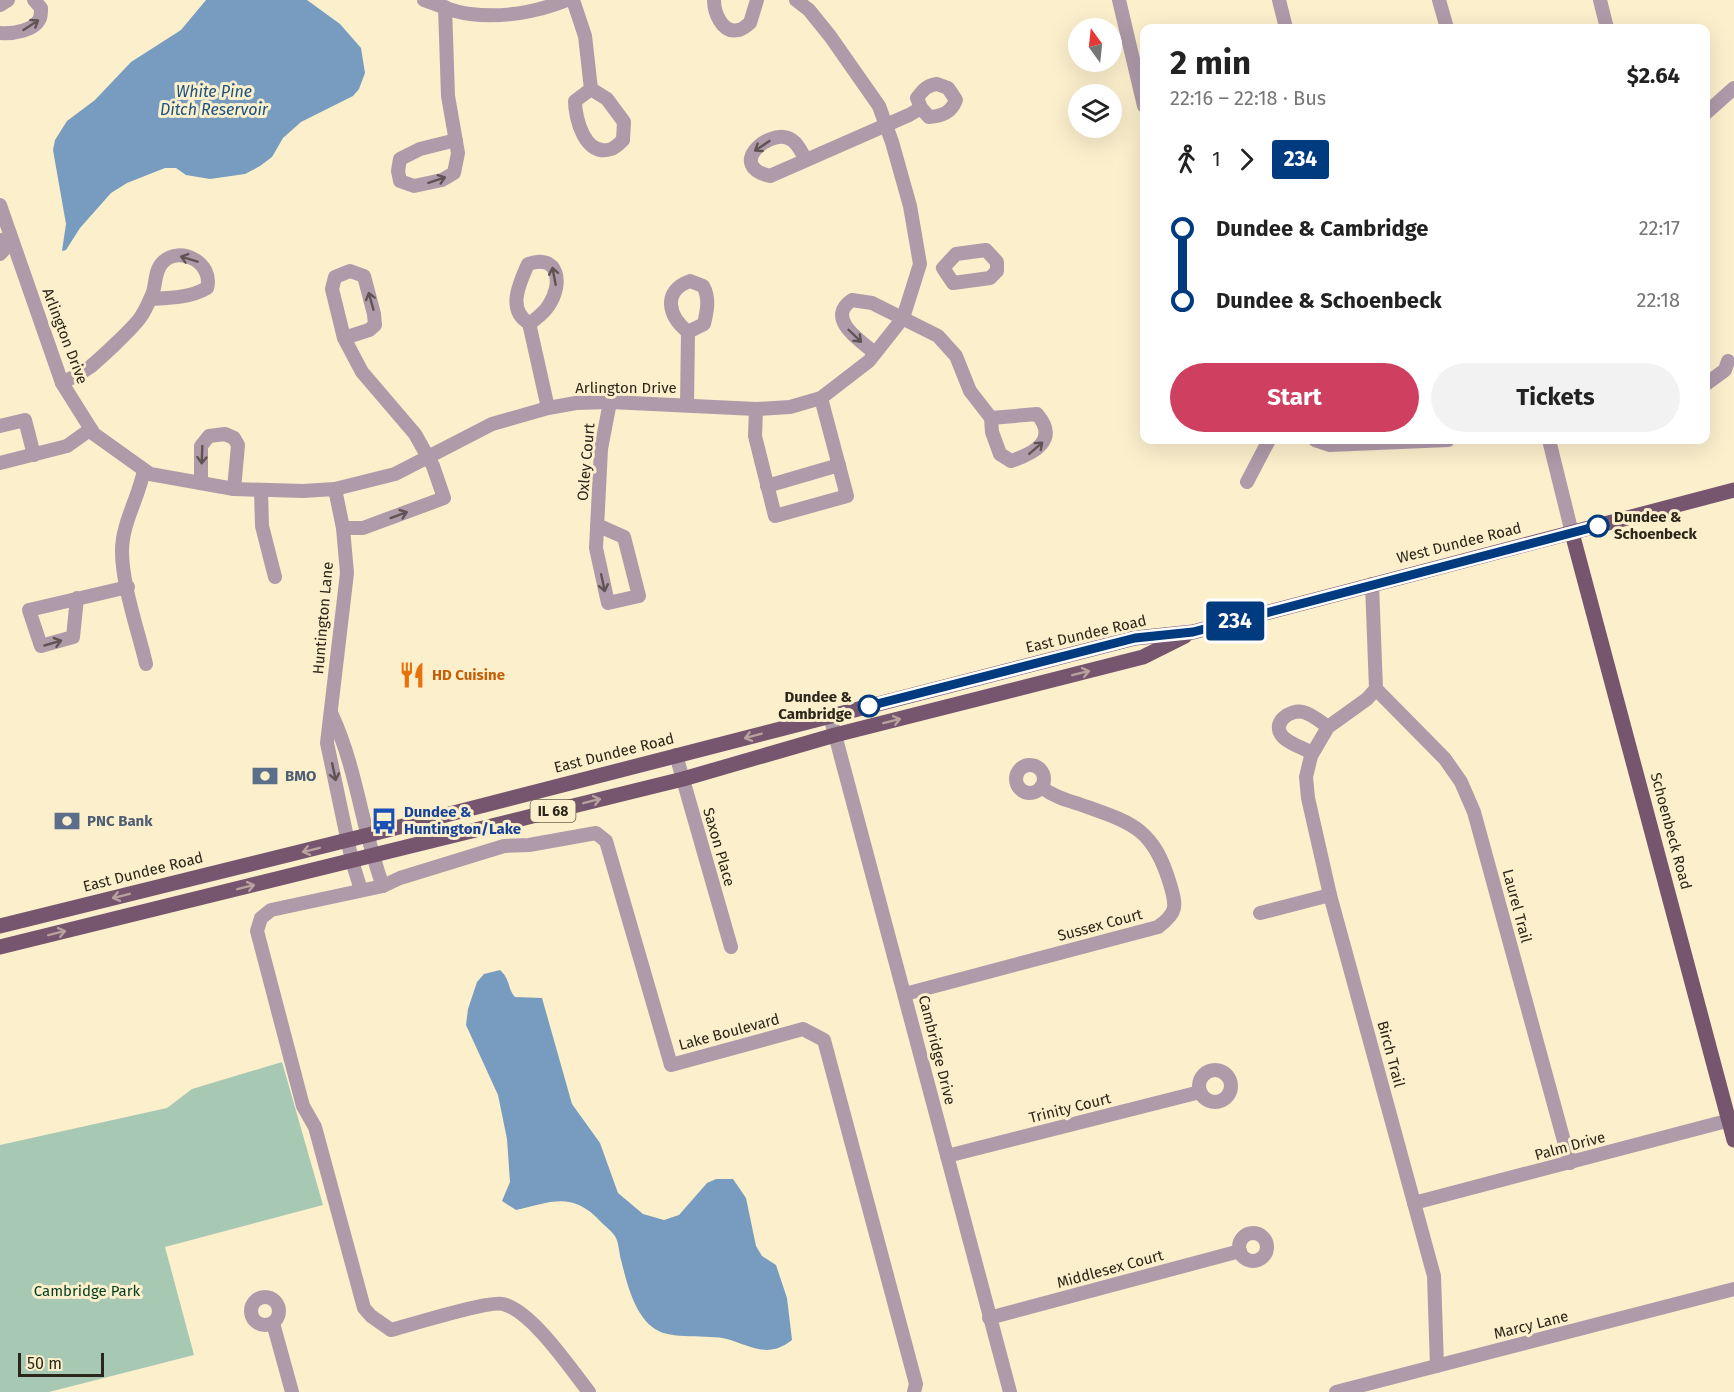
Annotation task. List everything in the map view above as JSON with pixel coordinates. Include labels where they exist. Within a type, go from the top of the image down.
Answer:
[{"type":"main road","name":"West Dundee Road","points":[[1193,632],[1734,490]]},
{"type":"main road","name":"Schoenbeck Road","points":[[1572,533],[1732,1120],[1734,1140]]},
{"type":"main road","name":"East Dundee Road","points":[[0,926],[368,836],[1135,638],[1193,632]]},
{"type":"main road","name":"IL 68","points":[[0,947],[682,779],[835,735],[1143,657],[1193,632]]},
{"type":"street","points":[[0,5],[8,0]]},
{"type":"street","points":[[0,33],[14,33],[34,26],[40,18],[41,8],[34,0]]},
{"type":"street","points":[[424,0],[468,14],[509,15],[553,6],[567,0]]},
{"type":"street","points":[[573,0],[585,36],[591,89]]},
{"type":"street","points":[[714,0],[714,12],[722,24],[729,30],[738,31],[750,23],[757,0]]},
{"type":"street","name":"Arlington Drive","points":[[0,205],[6,241],[62,383],[94,434],[150,474],[234,489],[261,491],[335,489],[395,474],[492,424],[548,408],[576,403],[610,402],[756,409],[790,407],[821,398],[869,361],[903,318],[920,264],[910,206],[879,105],[814,5],[796,0]]},
{"type":"street","points":[[1119,0],[1140,89]]},
{"type":"street","points":[[1280,0],[1285,24]]},
{"type":"street","points":[[1440,0],[1446,24]]},
{"type":"street","points":[[1600,0],[1607,24]]},
{"type":"street","points":[[446,7],[448,96],[456,140],[458,153],[454,173],[442,180],[414,186],[400,181],[398,171],[400,159],[420,149],[456,140]]},
{"type":"street","points":[[1710,109],[1734,88]]},
{"type":"street","points":[[591,89],[607,99],[624,122],[623,140],[611,149],[599,150],[588,143],[575,116],[575,100],[591,89]]},
{"type":"street","points":[[806,160],[921,108]]},
{"type":"street","points":[[0,254],[6,241]]},
{"type":"street","points":[[920,264],[943,268]]},
{"type":"street","points":[[343,528],[363,528],[444,498],[433,466],[415,434],[362,372],[344,338],[332,289],[335,277],[350,271],[364,276],[375,314],[375,325],[369,330],[344,338]]},
{"type":"street","points":[[62,383],[90,368],[140,318],[150,299]]},
{"type":"street","points":[[875,353],[844,326],[841,311],[844,305],[852,300],[872,303],[938,336],[956,356],[970,391],[991,418]]},
{"type":"street","points":[[529,323],[548,408]]},
{"type":"street","points":[[687,405],[688,332]]},
{"type":"street","points":[[1710,381],[1725,370],[1728,361]]},
{"type":"street","points":[[756,409],[755,436],[775,516],[848,496],[821,398]]},
{"type":"street","name":"Oxley Court","points":[[597,525],[624,537],[639,596],[608,603],[596,548],[597,525],[601,449],[610,402]]},
{"type":"street","points":[[0,426],[26,420],[34,455]]},
{"type":"street","points":[[0,463],[67,446],[91,429]]},
{"type":"street","points":[[201,483],[201,446],[209,436],[225,434],[234,438],[238,445],[234,489]]},
{"type":"street","points":[[1247,482],[1267,444]]},
{"type":"street","points":[[1327,444],[1354,444]]},
{"type":"street","points":[[1550,444],[1572,533]]},
{"type":"street","points":[[768,486],[839,465]]},
{"type":"street","points":[[144,470],[127,520],[122,550],[146,664]]},
{"type":"street","name":"Huntington Lane","points":[[335,489],[343,528],[347,573],[327,743],[352,861]]},
{"type":"street","points":[[261,491],[262,526],[275,577]]},
{"type":"street","points":[[1372,584],[1376,689]]},
{"type":"street","points":[[77,598],[128,587]]},
{"type":"street","name":"Birch Trail","points":[[1376,689],[1367,699],[1328,727],[1312,753],[1306,777],[1308,798],[1330,895],[1434,1276],[1437,1366]]},
{"type":"street","name":"Laurel Trail","points":[[1376,689],[1445,759],[1461,782],[1474,812],[1570,1163]]},
{"type":"street","points":[[1312,753],[1283,736],[1279,731],[1280,722],[1292,711],[1305,712],[1328,727]]},
{"type":"street","name":"Huntington Lane","points":[[332,715],[343,739],[372,855]]},
{"type":"street","name":"Cambridge Drive","points":[[830,716],[1010,1392]]},
{"type":"street","name":"Saxon Place","points":[[676,755],[731,947]]},
{"type":"street","name":"Sussex Court","points":[[905,993],[1158,927],[1170,918],[1175,908],[1172,890],[1162,859],[1148,837],[1114,817],[1051,795],[1041,787]]},
{"type":"street","name":"Lake Boulevard","points":[[590,1392],[548,1341],[519,1311],[501,1303],[391,1330],[364,1308],[315,1126],[303,1106],[256,931],[261,918],[271,910],[383,886],[400,878],[504,846],[529,845],[596,833],[606,841],[671,1065],[803,1029],[824,1040],[916,1384],[914,1392]]},
{"type":"street","points":[[372,855],[383,886]]},
{"type":"street","points":[[352,861],[361,890]]},
{"type":"street","points":[[1260,913],[1330,895]]},
{"type":"street","name":"Trinity Court","points":[[947,1156],[1200,1092]]},
{"type":"street","name":"Palm Drive","points":[[1414,1203],[1732,1120]]},
{"type":"street","name":"Middlesex Court","points":[[989,1318],[1240,1251]]},
{"type":"street","name":"Marcy Lane","points":[[1336,1392],[1734,1289]]},
{"type":"street","points":[[273,1323],[292,1392]]},
{"type":"green space","name":"Cambridge Park","points":[[282,1062],[323,1205],[165,1247],[194,1355],[49,1392],[0,1392],[0,1145],[167,1108],[192,1089]]},
{"type":"water","name":"White Pine Ditch Reservoir","points":[[206,0],[307,0],[340,24],[361,48],[365,73],[359,89],[353,96],[301,122],[283,138],[272,157],[245,174],[210,179],[186,175],[176,168],[165,168],[127,183],[111,193],[80,228],[66,250],[62,251],[66,224],[53,150],[55,140],[67,121],[95,100],[131,62],[181,30]]},
{"type":"water","points":[[500,970],[506,977],[515,997],[542,998],[572,1104],[600,1143],[618,1193],[643,1214],[664,1220],[679,1215],[707,1183],[716,1179],[733,1179],[746,1198],[756,1246],[762,1256],[776,1265],[787,1298],[792,1340],[783,1346],[767,1350],[727,1339],[680,1336],[655,1329],[642,1316],[632,1298],[616,1238],[590,1212],[570,1202],[551,1202],[516,1210],[502,1201],[510,1182],[507,1139],[498,1095],[466,1025],[468,1009],[477,982],[484,974]]},
{"type":"bus line","name":"234","points":[[869,706],[1135,638],[1193,632],[1598,526]]},
{"type":"place","name":"Dundee & Schoenbeck","points":[[1598,526]]},
{"type":"place","name":"HD Cuisine","points":[[412,675]]},
{"type":"place","name":"Dundee & Cambridge","points":[[869,706]]},
{"type":"place","name":"BMO","points":[[265,776]]},
{"type":"place","name":"PNC Bank","points":[[67,821]]},
{"type":"place","name":"Dundee & Huntington/Lake","points":[[384,821]]}]
